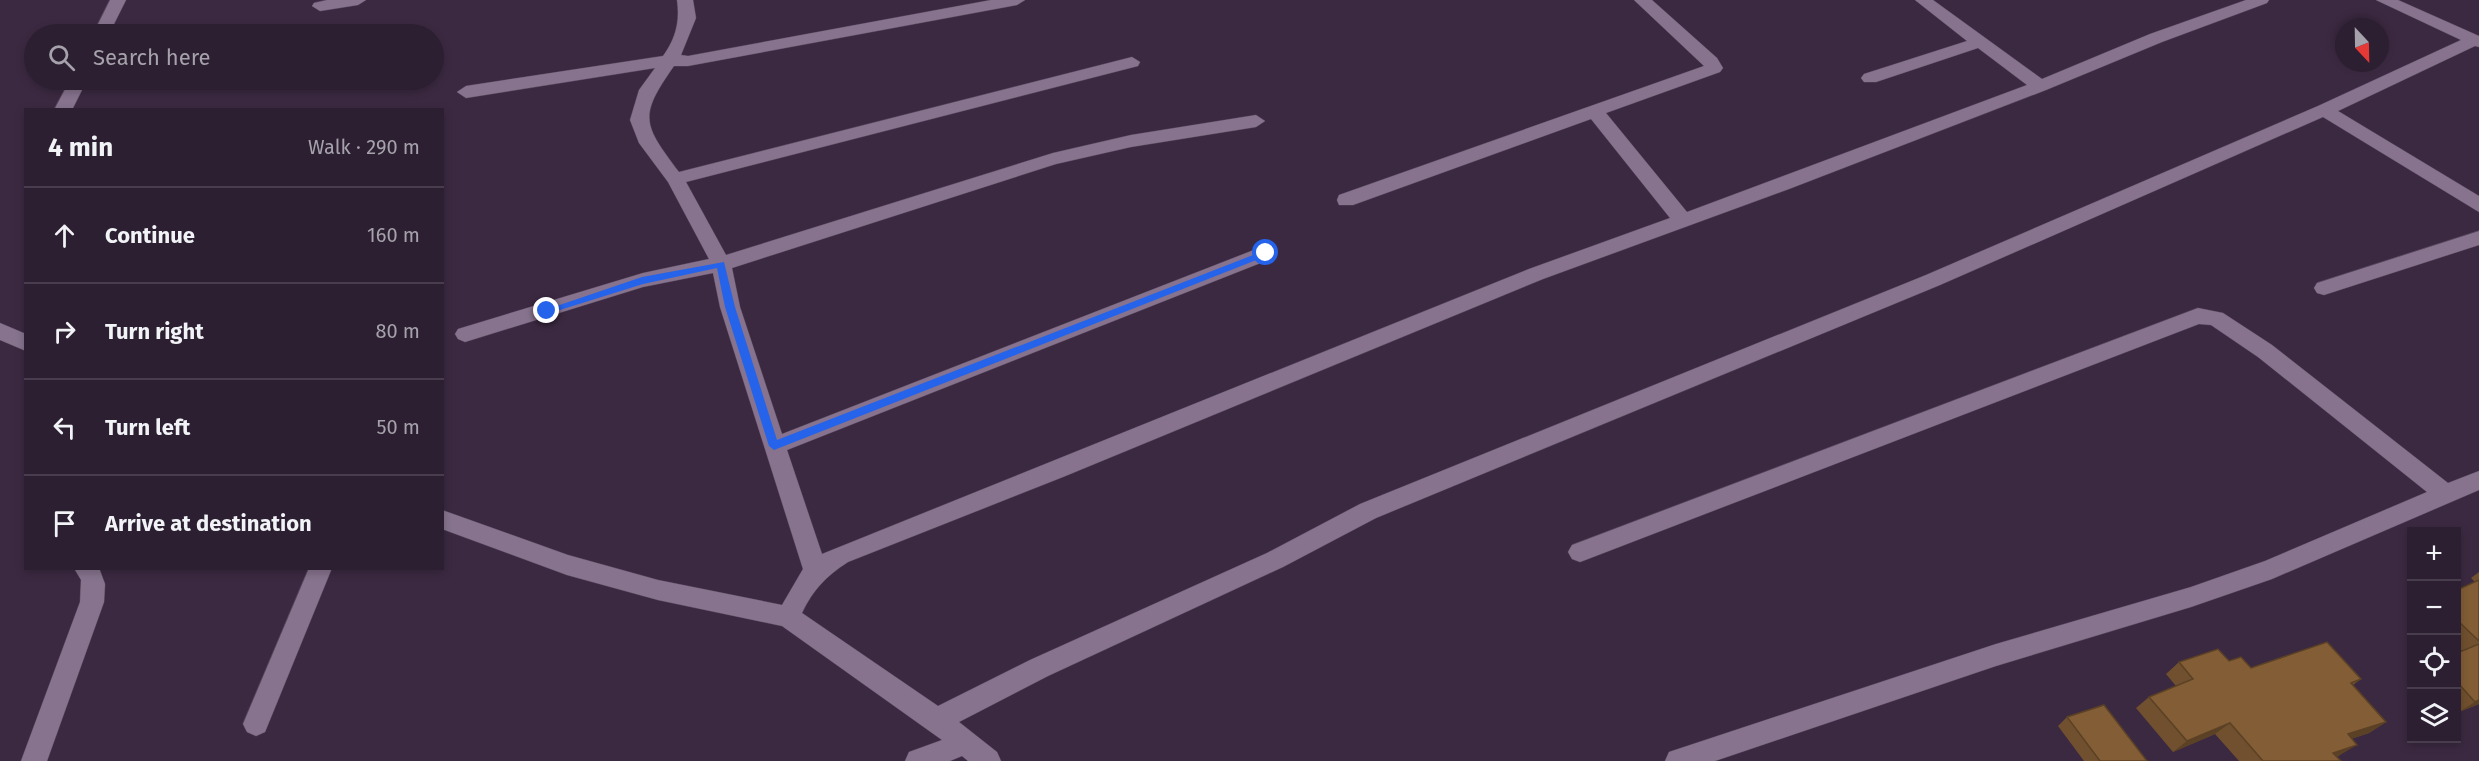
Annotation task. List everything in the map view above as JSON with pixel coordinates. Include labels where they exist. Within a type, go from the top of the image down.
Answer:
[{"type":"street","points":[[106,24],[118,0]]},
{"type":"street","points":[[320,6],[358,0]]},
{"type":"street","points":[[685,0],[688,18],[678,47],[648,90],[639,120],[648,143],[675,179],[721,264],[730,307],[815,570]]},
{"type":"street","points":[[466,92],[670,60],[688,61],[1017,0]]},
{"type":"street","points":[[1346,200],[1714,68],[1711,62],[1642,0]]},
{"type":"street","points":[[1923,0],[2040,86]]},
{"type":"street","points":[[789,617],[804,583],[815,570],[840,555],[1054,471],[1536,274],[1684,222],[2040,86],[2156,38],[2261,0]]},
{"type":"street","points":[[2384,0],[2477,41]]},
{"type":"street","points":[[937,720],[1040,668],[1275,560],[1368,511],[1933,280],[2477,41]]},
{"type":"street","points":[[1870,78],[1980,42]]},
{"type":"street","points":[[675,179],[1132,62]]},
{"type":"street","points":[[64,108],[73,90]]},
{"type":"street","points":[[2324,110],[2479,205]]},
{"type":"street","points":[[1595,112],[1684,222]]},
{"type":"street","points":[[465,334],[642,280],[721,264],[1053,159],[1131,141],[1256,121]]},
{"type":"street","points":[[2324,288],[2479,238]]},
{"type":"street","points":[[774,446],[1266,253]]},
{"type":"street","points":[[1580,552],[2198,316],[2216,318],[2265,351],[2444,493]]},
{"type":"street","points":[[0,331],[24,342]]},
{"type":"street","points":[[1678,761],[1996,655],[2191,597],[2272,569],[2444,493],[2479,480]]},
{"type":"street","points":[[444,520],[567,565],[658,590],[789,617],[937,720],[988,761]]},
{"type":"street","points":[[34,761],[92,602],[94,586],[91,574],[87,570]]},
{"type":"street","points":[[256,724],[320,570]]},
{"type":"street","points":[[918,761],[965,743]]},
{"type":"building","points":[[2479,580],[2479,641],[2461,624],[2461,588]]},
{"type":"building","points":[[2327,642],[2361,679],[2351,683],[2386,722],[2348,734],[2357,745],[2333,753],[2341,761],[2263,761],[2230,723],[2187,741],[2149,697],[2193,679],[2179,662],[2218,649],[2229,661],[2241,657],[2251,668]]},
{"type":"building","points":[[2479,644],[2479,700],[2475,702],[2461,686],[2461,651]]},
{"type":"building","points":[[2104,705],[2147,761],[2100,761],[2067,717]]},
{"type":"route","points":[[547,311],[642,280],[721,264],[730,307],[774,446],[1266,253]]}]
